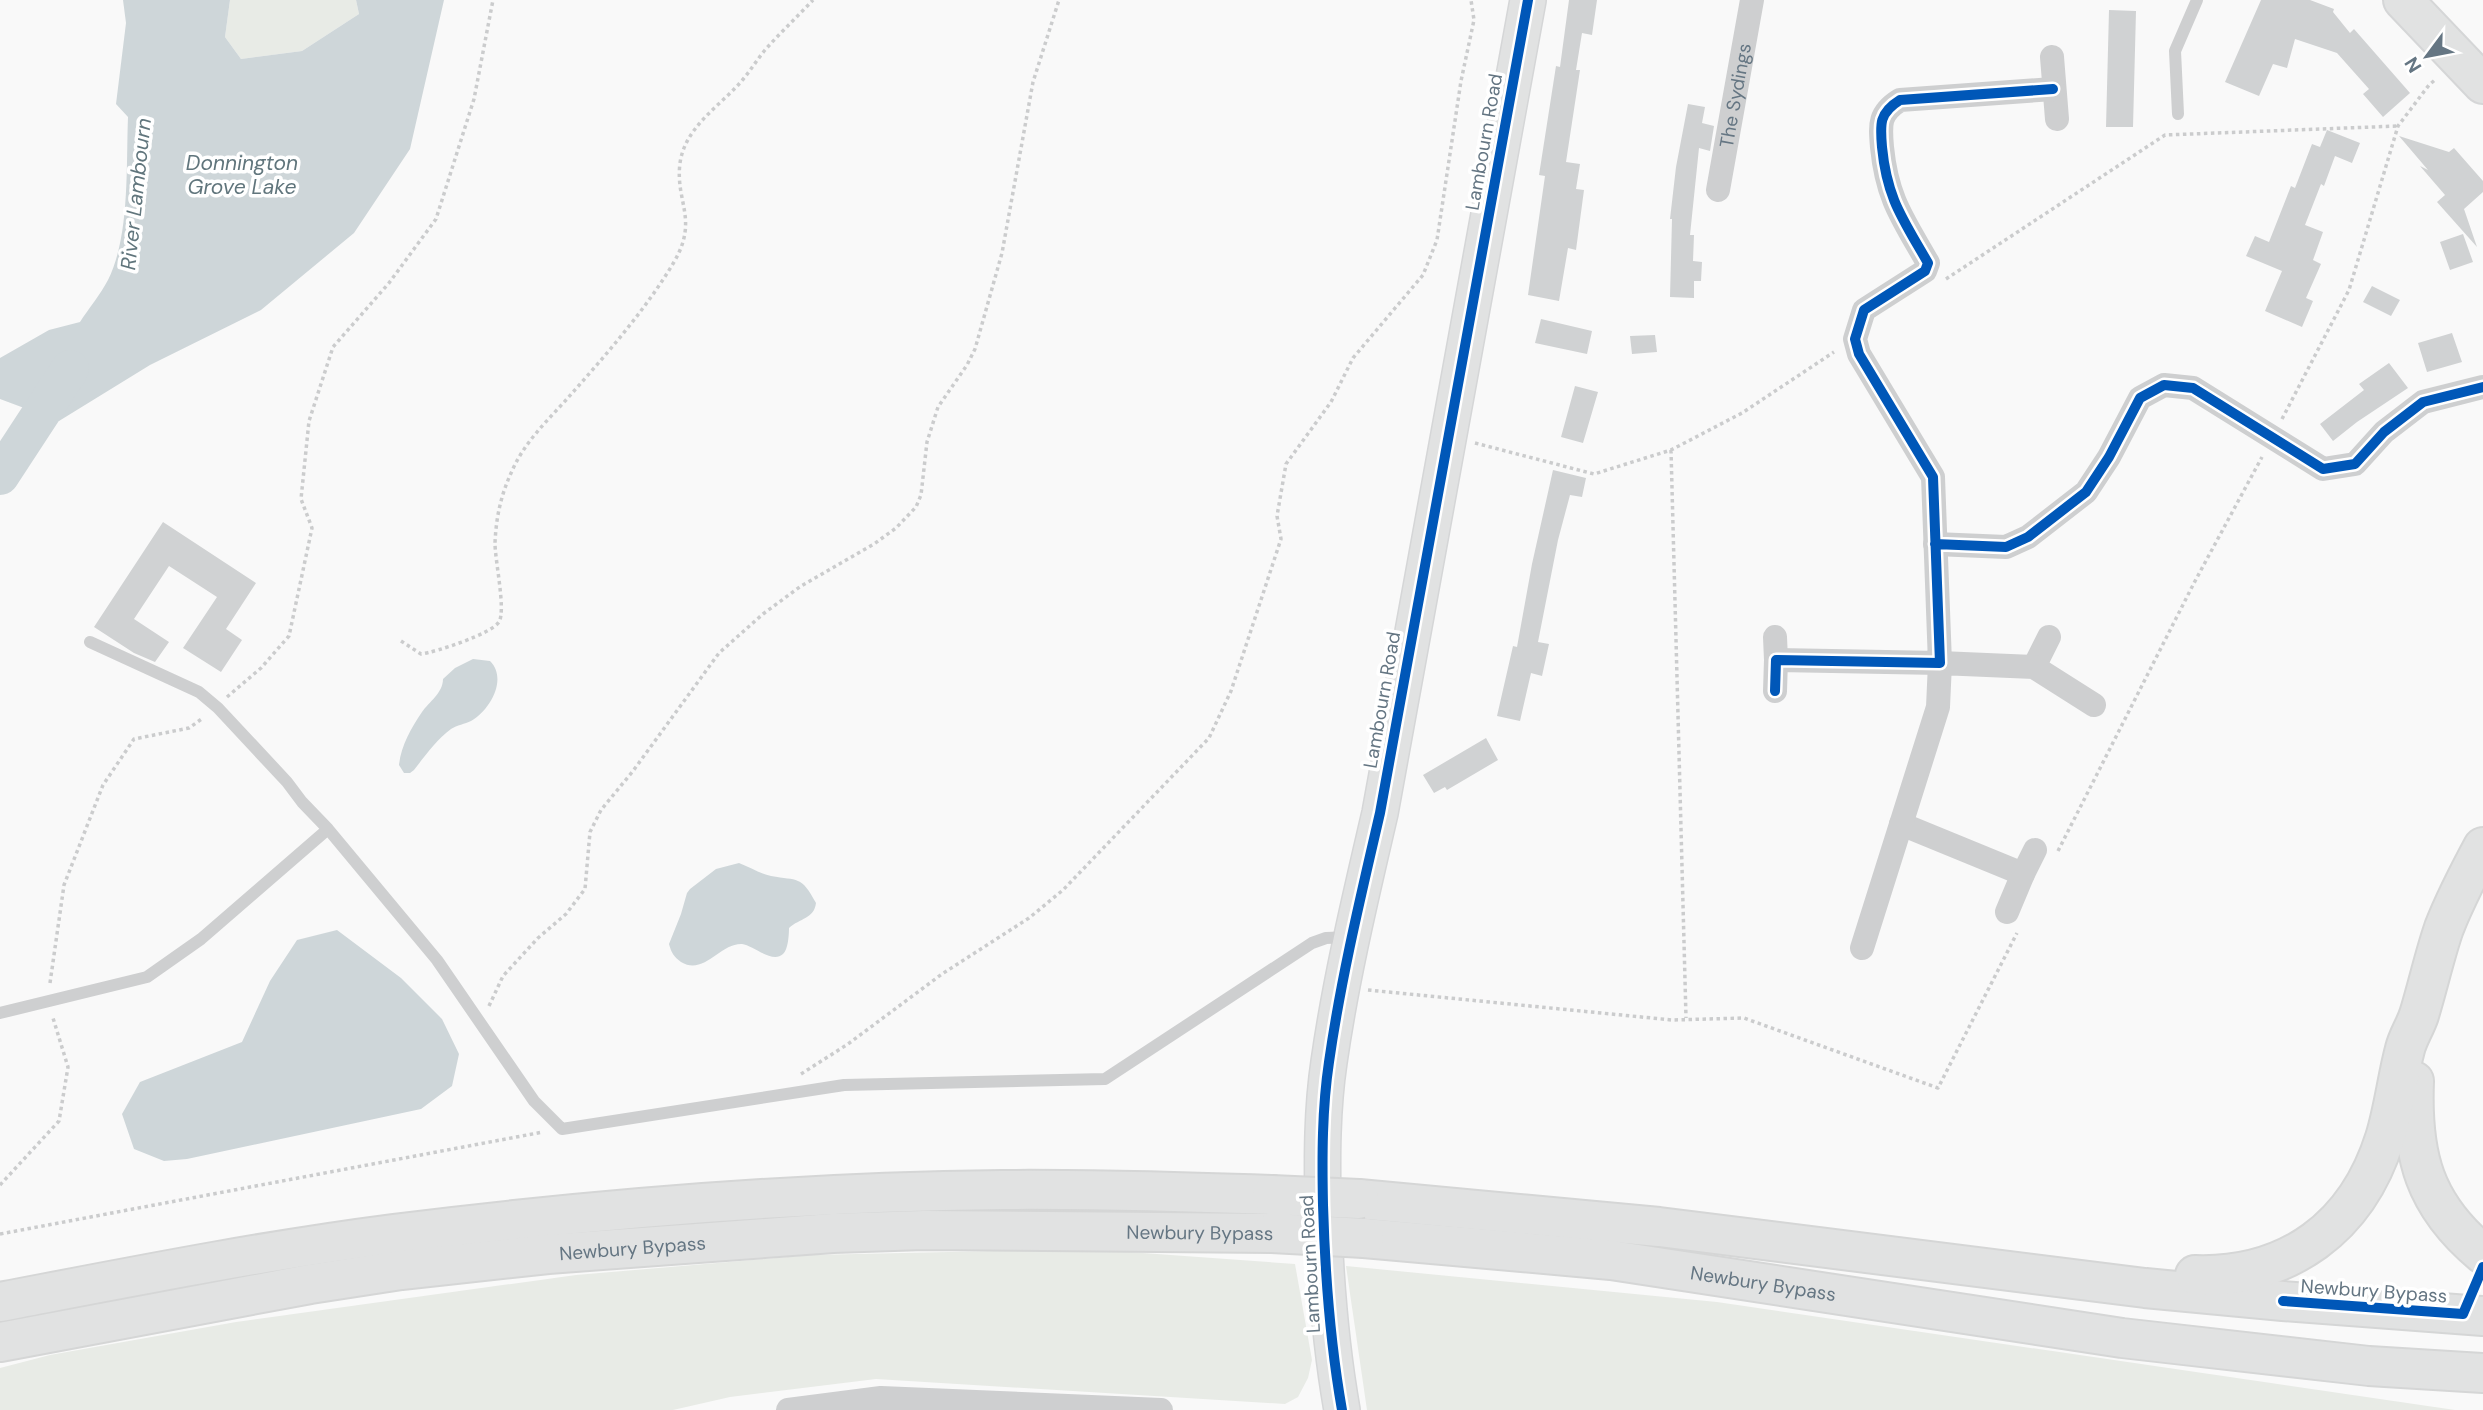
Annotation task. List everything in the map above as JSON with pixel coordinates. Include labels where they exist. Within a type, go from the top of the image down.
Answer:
[{"type":"main road","points":[[2403,0],[2475,70]]},
{"type":"main road","points":[[2074,1279],[2127,1273],[2227,1275],[2259,1269],[2302,1249],[2320,1237],[2348,1211],[2367,1184],[2385,1139],[2405,1046],[2418,1017],[2445,926],[2483,847]]},
{"type":"main road","points":[[2418,1017],[2420,1054],[2414,1080],[2413,1118],[2420,1161],[2426,1181],[2454,1227],[2483,1254]]},
{"type":"main road","name":"Newbury Bypass","points":[[0,1302],[287,1249],[594,1212],[744,1200],[950,1191],[1076,1190],[1359,1199],[1659,1227],[2074,1279],[2283,1301],[2483,1315]]},
{"type":"main road","name":"Newbury Bypass","points":[[0,1342],[310,1284],[401,1270],[574,1252],[832,1233],[925,1230],[1272,1233],[1364,1238],[1611,1260],[2122,1338],[2369,1366],[2483,1373]]},
{"type":"main road","points":[[2369,1366],[2483,1388]]},
{"type":"street","name":"Lambourn Road","points":[[1342,1410],[1326,1298],[1322,1145],[1329,1063],[1351,937],[1380,813],[1528,0]]},
{"type":"street","name":"The Sydings","points":[[1718,190],[1752,0]]},
{"type":"street","points":[[2052,57],[2057,119]]},
{"type":"street","points":[[1862,948],[1938,707],[1940,663],[1933,477],[1859,354],[1855,339],[1864,310],[1925,271],[1928,263],[1894,204],[1885,177],[1880,126],[1887,108],[1900,100],[2053,89]]},
{"type":"street","points":[[1935,544],[2007,547],[2028,537],[2086,492],[2109,457],[2140,398],[2164,385],[2193,388],[2323,469],[2355,464],[2384,432],[2423,402],[2483,387]]},
{"type":"street","points":[[2034,667],[2049,637]]},
{"type":"street","points":[[1775,691],[1775,649],[1940,663],[2034,667],[2094,705]]},
{"type":"street","points":[[1901,824],[2023,874]]},
{"type":"street","points":[[2007,912],[2035,850]]},
{"type":"street","points":[[788,1410],[881,1398],[1161,1410]]},
{"type":"lane","points":[[2178,114],[2175,51],[2197,0]]},
{"type":"lane","points":[[90,642],[199,692],[218,708],[327,829],[438,960],[534,1101],[562,1129],[844,1084],[1105,1079],[1312,943],[1326,938],[1351,937]]},
{"type":"lane","points":[[0,1013],[147,977],[201,939],[327,829]]},
{"type":"path","points":[[0,1185],[60,1121],[68,1067],[47,1000],[64,885],[103,785],[134,739],[189,727],[218,708],[261,668],[289,636],[312,528],[301,499],[309,421],[333,347],[389,283],[436,219],[474,99],[493,0]]},
{"type":"path","points":[[401,640],[421,654],[435,653],[491,629],[499,621],[502,608],[495,542],[502,494],[513,468],[537,431],[620,336],[675,261],[687,225],[680,164],[695,128],[739,84],[767,48],[813,0]]},
{"type":"path","points":[[488,1008],[503,976],[538,938],[566,915],[585,889],[590,832],[601,810],[634,771],[719,653],[763,614],[801,586],[874,544],[896,528],[916,507],[927,442],[938,407],[975,349],[1002,253],[1033,82],[1059,0]]},
{"type":"path","points":[[797,1076],[848,1044],[942,974],[1029,918],[1063,890],[1209,738],[1231,691],[1281,539],[1277,516],[1286,464],[1331,402],[1353,358],[1423,275],[1437,240],[1461,81],[1474,20],[1471,0]]},
{"type":"path","points":[[2398,126],[2429,85],[2475,70]]},
{"type":"path","points":[[1342,987],[1672,1020],[1686,1018],[1671,450]]},
{"type":"path","points":[[0,1234],[562,1129]]},
{"type":"shaded area","points":[[230,0],[356,0],[359,14],[302,51],[241,59],[225,37]]},
{"type":"shaded area","points":[[1087,1249],[1295,1264],[1312,1360],[1308,1378],[1298,1397],[1285,1404],[876,1379],[730,1397],[673,1410],[0,1410],[0,1368],[50,1355],[236,1322],[576,1275],[811,1255]]},
{"type":"shaded area","points":[[1346,1266],[1717,1302],[2455,1410],[1367,1410]]},
{"type":"water","name":"Donnington Grove Lake","points":[[123,0],[230,0],[225,37],[241,59],[302,51],[359,14],[356,0],[444,0],[410,149],[354,233],[261,310],[150,365],[59,421],[0,399],[0,358],[49,330],[80,322],[105,286],[115,262],[120,243],[127,179],[128,117],[116,104],[126,23]]},
{"type":"water","points":[[473,659],[490,661],[495,668],[497,685],[490,702],[485,710],[471,721],[446,733],[414,770],[404,773],[399,765],[400,758],[414,724],[438,693],[443,679],[455,668]]},
{"type":"water","points":[[739,863],[767,875],[802,883],[816,903],[815,908],[806,918],[789,928],[786,949],[779,956],[774,957],[742,944],[726,948],[697,965],[681,962],[673,954],[669,944],[687,893],[716,869]]},
{"type":"water","points":[[337,930],[401,978],[442,1019],[459,1054],[452,1086],[421,1109],[187,1159],[164,1161],[134,1149],[122,1114],[140,1082],[242,1042],[270,981],[297,940]]},
{"type":"building","points":[[1569,0],[1597,0],[1592,35],[1582,33],[1576,70],[1580,70],[1566,162],[1580,164],[1576,189],[1584,190],[1576,250],[1568,248],[1559,301],[1528,295],[1545,176],[1539,175],[1556,66],[1560,67]]},
{"type":"building","points":[[2261,0],[2310,0],[2334,9],[2333,12],[2350,33],[2354,29],[2410,93],[2383,117],[2363,94],[2369,89],[2337,53],[2295,39],[2287,68],[2273,64],[2259,96],[2225,82]]},
{"type":"building","points":[[2109,10],[2136,11],[2133,127],[2106,127]]},
{"type":"building","points":[[1688,104],[1705,107],[1702,123],[1714,126],[1710,151],[1699,148],[1690,235],[1694,235],[1693,261],[1702,262],[1701,281],[1694,281],[1694,298],[1670,297],[1670,219],[1676,167]]},
{"type":"building","points":[[2327,130],[2360,143],[2352,163],[2335,156],[2305,225],[2323,232],[2313,260],[2321,264],[2306,298],[2313,301],[2302,327],[2265,311],[2282,271],[2246,256],[2255,236],[2269,242],[2291,186],[2295,188],[2312,144],[2320,147]]},
{"type":"building","points":[[2399,136],[2449,152],[2454,148],[2483,181],[2483,192],[2464,209],[2477,247],[2437,202],[2445,195]]},
{"type":"building","points":[[2463,234],[2473,262],[2450,270],[2440,242]]},
{"type":"building","points":[[2372,286],[2400,300],[2391,316],[2363,302]]},
{"type":"building","points":[[1541,319],[1592,331],[1587,354],[1535,343]]},
{"type":"building","points":[[2452,333],[2462,362],[2427,372],[2418,343]]},
{"type":"building","points":[[1655,335],[1657,352],[1632,354],[1630,336]]},
{"type":"building","points":[[2389,363],[2408,388],[2333,441],[2320,424],[2364,390],[2359,384]]},
{"type":"building","points":[[1575,386],[1598,392],[1583,443],[1561,437]]},
{"type":"building","points":[[1553,470],[1586,478],[1582,497],[1570,495],[1558,540],[1538,642],[1549,644],[1542,676],[1531,673],[1520,721],[1497,716],[1513,646],[1517,647]]},
{"type":"building","points":[[163,522],[256,583],[226,629],[242,640],[221,672],[183,648],[217,597],[169,566],[134,619],[169,642],[155,662],[134,653],[94,627]]},
{"type":"building","points":[[1486,738],[1498,760],[1447,790],[1445,787],[1434,793],[1423,775]]},
{"type":"waterway","name":"River Lambourn","points":[[0,476],[70,369]]},
{"type":"cycle path","points":[[1342,1410],[1331,1333],[1324,1231],[1323,1133],[1329,1062],[1345,968],[1380,813],[1528,0]]},
{"type":"cycle path","points":[[1775,691],[1776,660],[1940,663],[1933,477],[1859,354],[1855,339],[1864,310],[1925,271],[1928,263],[1892,195],[1884,165],[1882,120],[1888,110],[1900,100],[2053,89]]},
{"type":"cycle path","points":[[1935,544],[2006,547],[2028,537],[2086,492],[2109,457],[2140,398],[2164,385],[2193,388],[2323,469],[2355,464],[2384,432],[2423,402],[2483,387]]},
{"type":"cycle path","points":[[2283,1301],[2463,1314],[2483,1267]]}]
